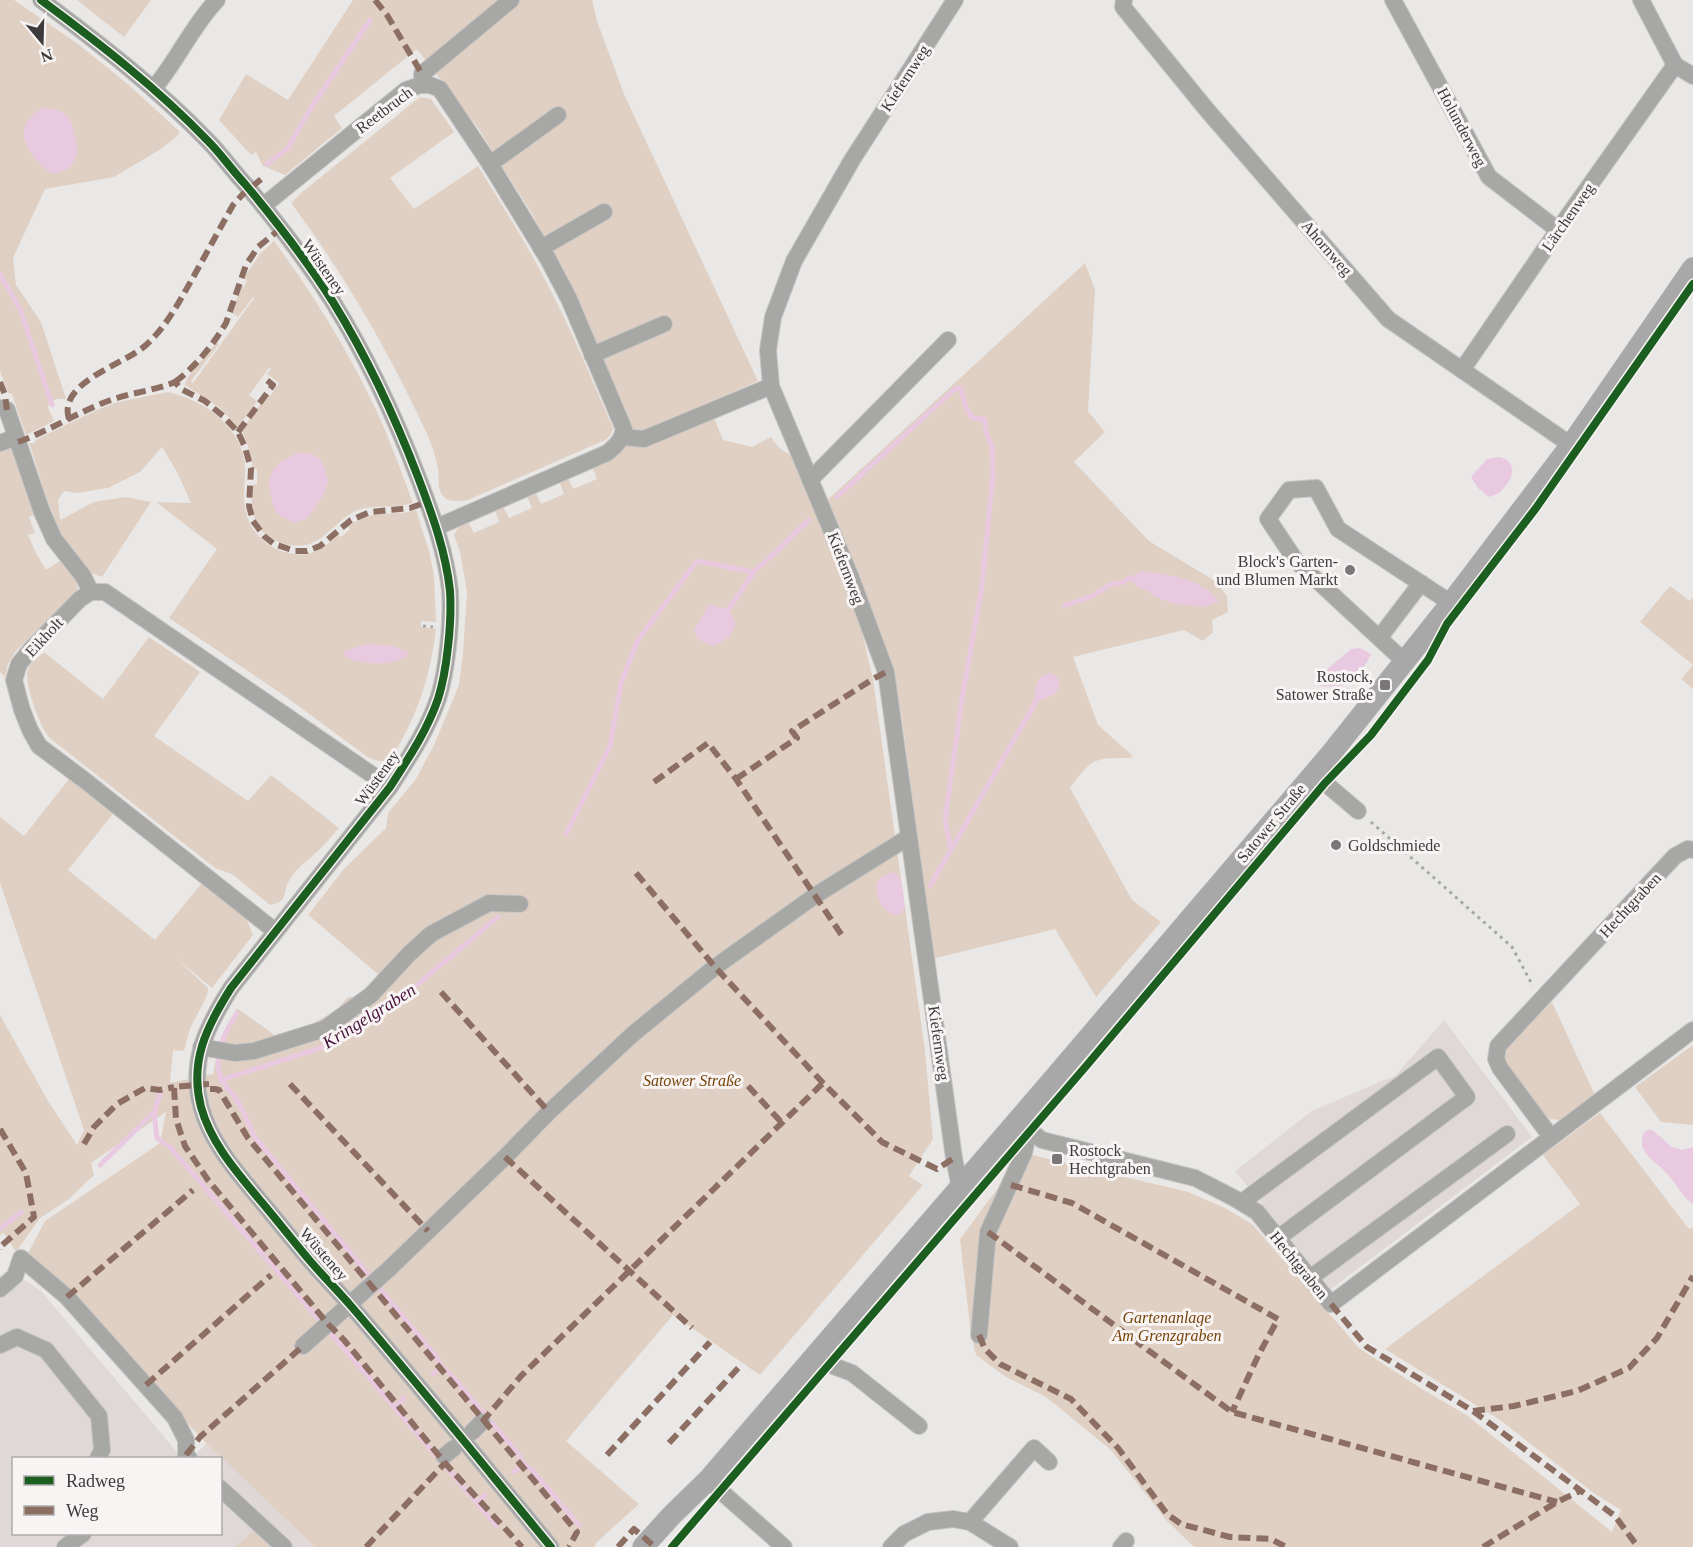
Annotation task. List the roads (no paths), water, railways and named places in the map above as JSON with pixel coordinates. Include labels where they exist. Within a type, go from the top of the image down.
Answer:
[{"type":"main road","name":"Satower Straße","points":[[643,1547],[708,1480],[960,1188],[1023,1126],[1312,775],[1451,603],[1571,445],[1693,268]]},
{"type":"street","name":"Wüsteney","points":[[41,0],[154,88],[209,142],[263,206],[332,302],[357,344],[407,449],[437,528],[450,591],[450,615],[445,669],[438,698],[425,731],[390,787],[231,988],[214,1016],[201,1047],[198,1062],[199,1096],[204,1116],[217,1144],[237,1171],[551,1547]]},
{"type":"street","points":[[154,88],[165,75],[206,11],[217,0]]},
{"type":"street","name":"Reetbruch","points":[[263,206],[422,79],[511,0]]},
{"type":"street","name":"Kiefernweg","points":[[955,0],[852,160],[794,261],[773,317],[768,350],[771,386],[850,575],[886,672],[960,1188]]},
{"type":"street","name":"Holunderweg","points":[[1393,0],[1489,177],[1558,230]]},
{"type":"street","points":[[1641,0],[1675,65],[1693,76]]},
{"type":"street","name":"Ahornweg","points":[[1123,3],[1207,110],[1388,319],[1571,445]]},
{"type":"street","name":"Lärchenweg","points":[[1462,370],[1675,65]]},
{"type":"street","name":"Reetbruch","points":[[422,79],[440,89],[490,164],[541,248],[569,299],[624,429],[623,437]]},
{"type":"street","points":[[490,164],[558,115]]},
{"type":"street","points":[[541,248],[604,212]]},
{"type":"street","points":[[592,355],[664,324]]},
{"type":"street","points":[[810,480],[948,340]]},
{"type":"street","points":[[437,528],[607,453],[616,447],[623,437],[644,439],[771,386]]},
{"type":"street","points":[[4,409],[54,539],[91,592],[105,592],[121,602],[390,787]]},
{"type":"street","points":[[0,443],[16,437]]},
{"type":"street","points":[[1404,661],[1296,561],[1268,519],[1288,490],[1316,488],[1338,529],[1451,603]]},
{"type":"street","points":[[1380,637],[1421,583]]},
{"type":"street","name":"Eikholt","points":[[91,592],[80,599],[19,664],[14,680],[30,730],[39,746],[275,931]]},
{"type":"street","points":[[1312,775],[1358,811]]},
{"type":"street","points":[[303,1346],[390,1268],[549,1112],[633,1034],[715,967],[816,895],[909,837]]},
{"type":"street","name":"Hechtgraben","points":[[1551,1137],[1500,1068],[1496,1059],[1498,1046],[1675,856],[1688,849],[1693,850]]},
{"type":"street","points":[[201,1047],[235,1053],[254,1051],[324,1029],[371,995],[431,934],[489,903],[520,904]]},
{"type":"street","name":"Hechtgraben","points":[[1023,1126],[1042,1140],[1195,1178],[1242,1202],[1257,1212],[1331,1304],[1693,1030]]},
{"type":"street","points":[[1242,1202],[1438,1057],[1467,1097],[1278,1239]]},
{"type":"street","points":[[979,1335],[988,1232],[1024,1153],[1023,1126]]},
{"type":"street","points":[[1310,1278],[1507,1134]]},
{"type":"street","points":[[0,1289],[15,1276],[21,1258],[67,1297],[175,1418],[186,1440],[186,1457]]},
{"type":"street","points":[[0,1345],[17,1337],[46,1350],[99,1416],[102,1450],[98,1457]]},
{"type":"street","points":[[816,1354],[828,1364],[852,1373],[919,1426]]},
{"type":"street","points":[[970,1522],[1034,1448],[1049,1462]]},
{"type":"street","points":[[708,1480],[784,1547]]},
{"type":"street","points":[[222,1490],[284,1547]]},
{"type":"street","points":[[891,1547],[904,1534],[928,1522],[953,1519],[970,1522],[1010,1547]]},
{"type":"street","points":[[65,1547],[80,1535]]},
{"type":"waterway","points":[[267,164],[288,148],[307,114],[370,20]]},
{"type":"waterway","points":[[0,275],[20,309],[52,405]]},
{"type":"waterway","points":[[837,497],[956,388],[961,389],[966,408],[973,418],[984,419],[987,435],[992,445],[993,475],[982,586],[962,699],[945,820],[951,849]]},
{"type":"waterway","name":"Kringelgraben","points":[[566,834],[610,746],[621,683],[638,640],[697,561],[754,572],[809,520]]},
{"type":"waterway","points":[[728,610],[754,572]]},
{"type":"waterway","points":[[1064,606],[1093,596],[1109,585],[1129,578]]},
{"type":"waterway","points":[[930,886],[1037,700]]},
{"type":"waterway","name":"Kringelgraben","points":[[221,1080],[329,1045],[418,984],[498,917]]},
{"type":"waterway","points":[[237,1013],[221,1045],[219,1071],[223,1083],[234,1096],[255,1137],[442,1367],[520,1456],[523,1464],[532,1470],[579,1525]]},
{"type":"waterway","name":"Kringelgraben","points":[[100,1165],[154,1112],[161,1091]]},
{"type":"waterway","points":[[154,1112],[157,1138],[170,1147],[496,1525]]},
{"type":"waterway","name":"Kringelgraben","points":[[0,1229],[21,1212]]},
{"type":"waterway","points":[[433,1374],[442,1367]]},
{"type":"waterway","points":[[395,1407],[404,1398]]},
{"type":"waterway","points":[[514,1472],[523,1464]]},
{"type":"waterway","points":[[477,1503],[485,1495]]},
{"type":"place","name":"Block's Garten- und Blumen Markt","points":[[1350,570]]},
{"type":"place","name":"Rostock, Satower Straße","points":[[1385,685]]},
{"type":"place","name":"Goldschmiede","points":[[1336,845]]},
{"type":"place","name":"Rostock Hechtgraben","points":[[1057,1159]]},
{"type":"park label","name":"Gartenanlage Am Grenzgraben","points":[[1167,1326]]}]
